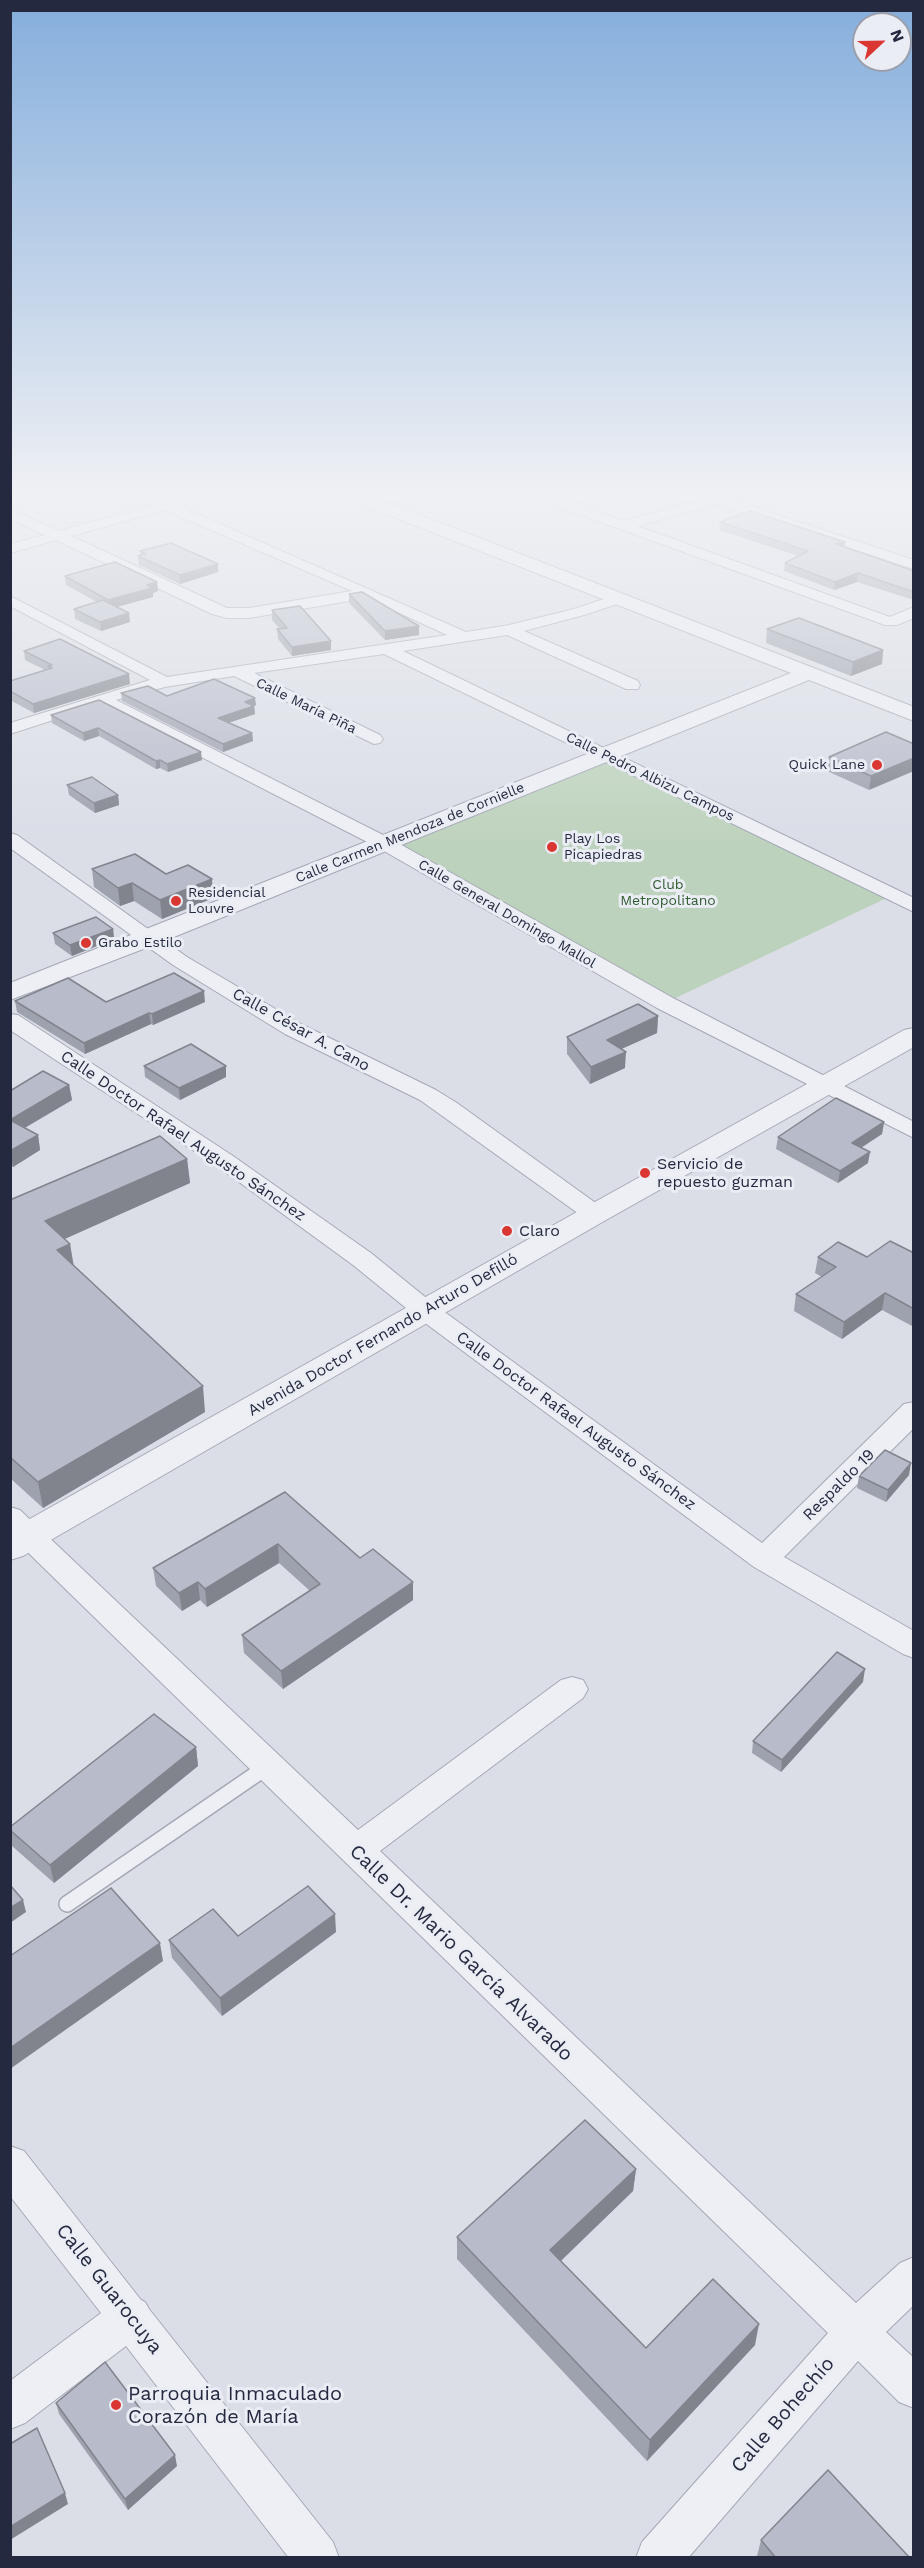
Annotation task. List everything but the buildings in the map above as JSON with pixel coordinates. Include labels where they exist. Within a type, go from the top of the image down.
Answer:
[{"type":"street","points":[[22,608],[165,682]]},
{"type":"street","points":[[210,608],[227,613],[249,613],[280,608]]},
{"type":"street","points":[[401,608],[465,637]]},
{"type":"street","points":[[10,729],[101,699],[165,682],[509,630],[591,608]]},
{"type":"street","points":[[648,608],[914,715]]},
{"type":"street","points":[[852,608],[891,622],[914,612]]},
{"type":"street","points":[[509,630],[632,685]]},
{"type":"street","name":"Calle Pedro Albizu Campos","points":[[387,649],[914,906]]},
{"type":"street","name":"Calle María Piña","points":[[238,672],[375,739]]},
{"type":"street","name":"Calle Carmen Mendoza de Cornielle","points":[[10,992],[809,673]]},
{"type":"street","name":"Calle General Domingo Mallol","points":[[101,699],[384,843],[572,952],[914,1131]]},
{"type":"street","points":[[10,709],[33,721]]},
{"type":"street","name":"Calle César A. Cano","points":[[10,839],[180,961],[293,1029],[428,1095],[595,1214]]},
{"type":"street","name":"Calle Doctor Rafael Augusto Sánchez","points":[[10,1020],[225,1161],[362,1259],[426,1311],[764,1559],[914,1646]]},
{"type":"street","name":"Avenida Doctor Fernando Arturo Defilló","points":[[17,1534],[426,1311],[914,1036]]},
{"type":"street","name":"Respaldo 19","points":[[764,1559],[914,1411]]},
{"type":"street","name":"Calle Dr. Mario García Alvarado","points":[[17,1534],[268,1766],[914,2387]]},
{"type":"street","points":[[355,1851],[572,1689]]},
{"type":"street","name":"Calle Guarocuya","points":[[15,2180],[130,2316],[317,2558]]},
{"type":"street","name":"Calle Bohechío","points":[[658,2558],[857,2331],[914,2277]]},
{"type":"street","points":[[10,2408],[130,2316]]},
{"type":"lane","points":[[67,1904],[268,1766]]},
{"type":"green space","name":"Club Metropolitano","points":[[605,754],[891,896],[665,1003],[384,843]]},
{"type":"place","name":"Quick Lane","points":[[877,765]]},
{"type":"place","name":"Play Los Picapiedras","points":[[552,847]]},
{"type":"place","name":"Residencial Louvre","points":[[176,901]]},
{"type":"place","name":"Grabo Estilo","points":[[86,943]]},
{"type":"place","name":"Servicio de repuesto guzman","points":[[645,1173]]},
{"type":"place","name":"Claro","points":[[507,1231]]},
{"type":"place","name":"Parroquia Inmaculado Corazón de María","points":[[116,2405]]}]
